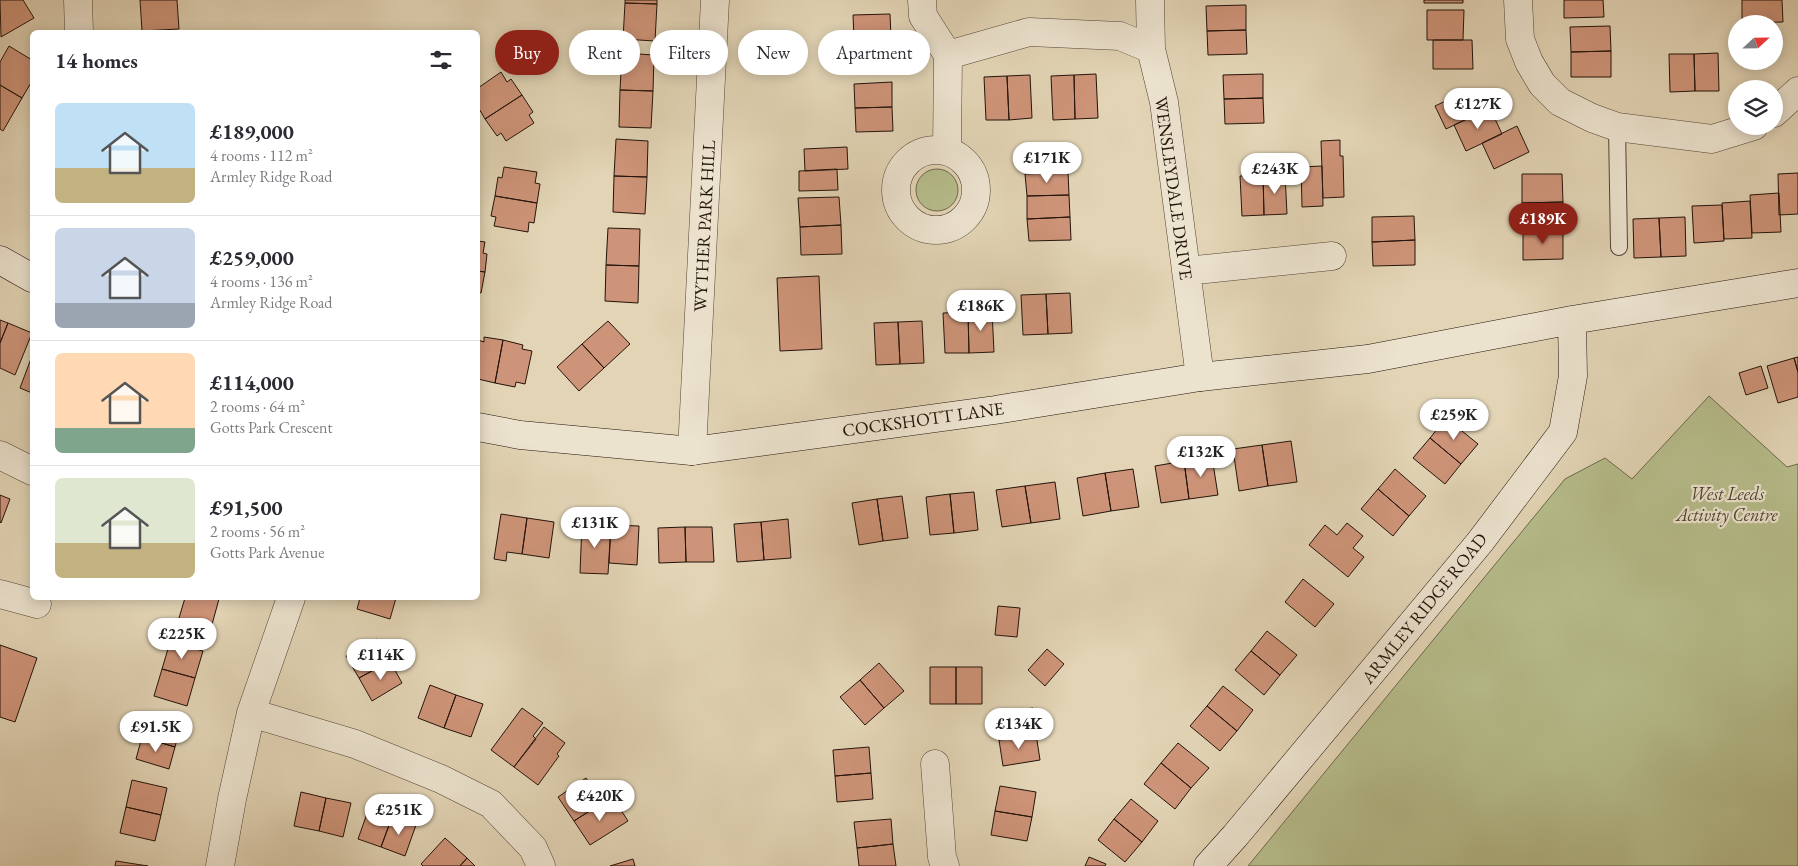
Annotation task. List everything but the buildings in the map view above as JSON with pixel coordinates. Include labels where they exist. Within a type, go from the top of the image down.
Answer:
[{"type":"street","points":[[78,0],[79,30]]},
{"type":"street","name":"WYTHER PARK HILL","points":[[692,451],[715,0]]},
{"type":"street","points":[[922,0],[924,16],[948,55],[947,151]]},
{"type":"street","name":"WENSLEYDALE DRIVE","points":[[1150,0],[1151,49],[1164,102],[1200,377]]},
{"type":"street","points":[[1518,0],[1520,39],[1529,62],[1542,84],[1560,102],[1592,118],[1617,127],[1712,139],[1728,134]]},
{"type":"street","points":[[948,55],[1029,32],[1120,36],[1151,49]]},
{"type":"street","points":[[1783,105],[1798,91]]},
{"type":"street","points":[[1186,271],[1332,256]]},
{"type":"street","points":[[0,260],[30,277]]},
{"type":"street","points":[[1572,320],[1798,283]]},
{"type":"street","name":"COCKSHOTT LANE","points":[[480,427],[520,435],[692,451],[995,410],[1200,377],[1368,359],[1572,320]]},
{"type":"street","name":"ARMLEY RIDGE ROAD","points":[[1208,866],[1248,821],[1480,542],[1563,432],[1573,376],[1572,320]]},
{"type":"street","points":[[0,454],[30,470]]},
{"type":"street","points":[[0,594],[37,604]]},
{"type":"street","points":[[220,866],[232,799],[251,713],[290,600]]},
{"type":"street","points":[[251,713],[355,744],[441,779],[491,804],[533,848],[541,866]]},
{"type":"street","points":[[935,764],[942,856],[945,866]]},
{"type":"lane","points":[[1617,127],[1619,246]]},
{"type":"green space","points":[[937,169],[952,175],[958,190],[952,205],[937,211],[922,205],[916,190],[922,175]]},
{"type":"green space","name":"West Leeds Activity Centre","points":[[1709,396],[1787,467],[1798,464],[1798,866],[1248,866],[1565,479],[1605,458],[1632,479]]}]
